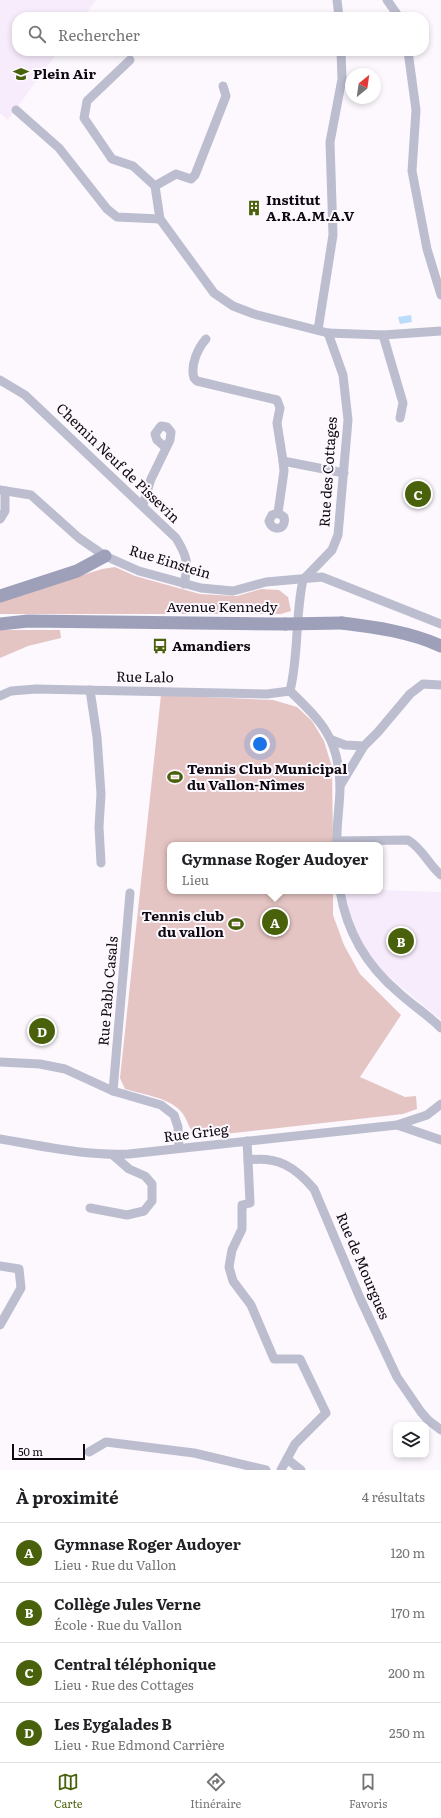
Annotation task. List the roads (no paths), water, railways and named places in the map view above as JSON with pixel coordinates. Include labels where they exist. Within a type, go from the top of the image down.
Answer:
[{"type":"main road","points":[[0,596],[77,571],[105,556]]},
{"type":"main road","name":"Avenue Kennedy","points":[[0,624],[28,622],[342,623],[381,628],[430,641],[441,646]]},
{"type":"street","points":[[338,0],[339,12]]},
{"type":"street","points":[[387,0],[395,12]]},
{"type":"street","points":[[318,330],[333,235],[330,142],[342,79],[341,56]]},
{"type":"street","points":[[409,56],[416,110],[412,171],[427,249],[441,295]]},
{"type":"street","points":[[130,60],[88,101],[84,118],[112,159],[133,166],[155,186],[160,219],[214,293],[233,306],[254,314],[328,333],[383,335],[441,331]]},
{"type":"street","points":[[155,186],[176,174],[191,179],[195,175],[226,96],[223,86]]},
{"type":"street","points":[[16,110],[60,148],[107,209],[117,217],[160,219]]},
{"type":"street","name":"Rue des Cottages","points":[[303,580],[332,550],[338,535],[348,420],[344,383],[328,333]]},
{"type":"street","points":[[383,335],[403,403],[400,418]]},
{"type":"street","points":[[206,339],[198,348],[192,374],[197,381],[273,398],[278,402],[280,408],[277,423],[284,471],[278,513]]},
{"type":"street","name":"Chemin Neuf de Pissevin","points":[[0,380],[25,394],[176,538],[186,554],[187,567],[184,584]]},
{"type":"street","points":[[143,505],[152,479],[166,448]]},
{"type":"street","points":[[283,461],[344,473]]},
{"type":"street","points":[[0,519],[5,511],[3,490]]},
{"type":"street","name":"Rue Einstein","points":[[3,490],[30,495],[79,538],[105,556],[139,571],[184,584],[207,589],[233,592],[266,582],[290,579],[303,580],[322,577],[441,624]]},
{"type":"street","points":[[303,580],[299,597],[296,668],[290,691],[327,731],[332,740],[337,756],[340,786],[336,842]]},
{"type":"street","points":[[340,786],[364,746],[378,732],[410,694],[423,684],[441,684]]},
{"type":"street","points":[[90,690],[97,737],[101,794],[99,827],[101,863]]},
{"type":"street","name":"Rue Lalo","points":[[0,696],[11,691],[90,690],[267,694],[290,691]]},
{"type":"street","points":[[332,740],[345,745],[364,746]]},
{"type":"street","points":[[360,842],[408,840],[418,846],[432,867],[441,875]]},
{"type":"street","name":"Rue Pablo Casals","points":[[112,1091],[130,894]]},
{"type":"street","points":[[340,894],[343,910],[352,936],[363,954],[379,975],[441,1028]]},
{"type":"street","points":[[0,1062],[40,1064],[65,1069],[112,1091],[161,1105],[174,1115],[178,1127],[180,1148]]},
{"type":"street","name":"Rue Grieg","points":[[0,1139],[113,1155],[397,1125],[427,1115],[441,1104]]},
{"type":"street","name":"Rue Grieg","points":[[397,1125],[441,1140]]},
{"type":"street","points":[[247,1141],[250,1203],[242,1205],[242,1229],[232,1250],[228,1267],[233,1281],[251,1305],[274,1359],[300,1359],[326,1413],[296,1444],[281,1470]]},
{"type":"street","points":[[90,1208],[127,1215],[144,1211],[152,1201],[152,1184],[145,1176],[129,1169],[113,1155]]},
{"type":"street","name":"Rue de Mourgues","points":[[248,1160],[262,1158],[276,1160],[287,1165],[306,1180],[314,1189],[360,1298],[397,1377],[421,1412],[428,1420],[441,1430]]},
{"type":"street","points":[[0,1266],[19,1268],[21,1288],[0,1325]]},
{"type":"street","points":[[89,1452],[106,1442],[194,1453],[266,1470]]},
{"type":"street","points":[[287,1459],[300,1470]]},
{"type":"water","points":[[411,315],[412,322],[400,324],[398,317]]},
{"type":"place","name":"Plein Air","points":[[21,74]]},
{"type":"place","name":"Institut A.R.A.M.A.V","points":[[254,208]]},
{"type":"place","name":"Central téléphonique","points":[[418,494]]},
{"type":"place","name":"Amandiers","points":[[160,646]]},
{"type":"place","name":"Tennis Club Municipal du Vallon-Nîmes","points":[[175,777]]},
{"type":"place","name":"Gymnase Roger Audoyer","points":[[275,922]]},
{"type":"place","name":"Tennis club du vallon","points":[[236,924]]},
{"type":"place","name":"Collège Jules Verne","points":[[401,941]]},
{"type":"place","name":"Les Eygalades B","points":[[42,1031]]}]
